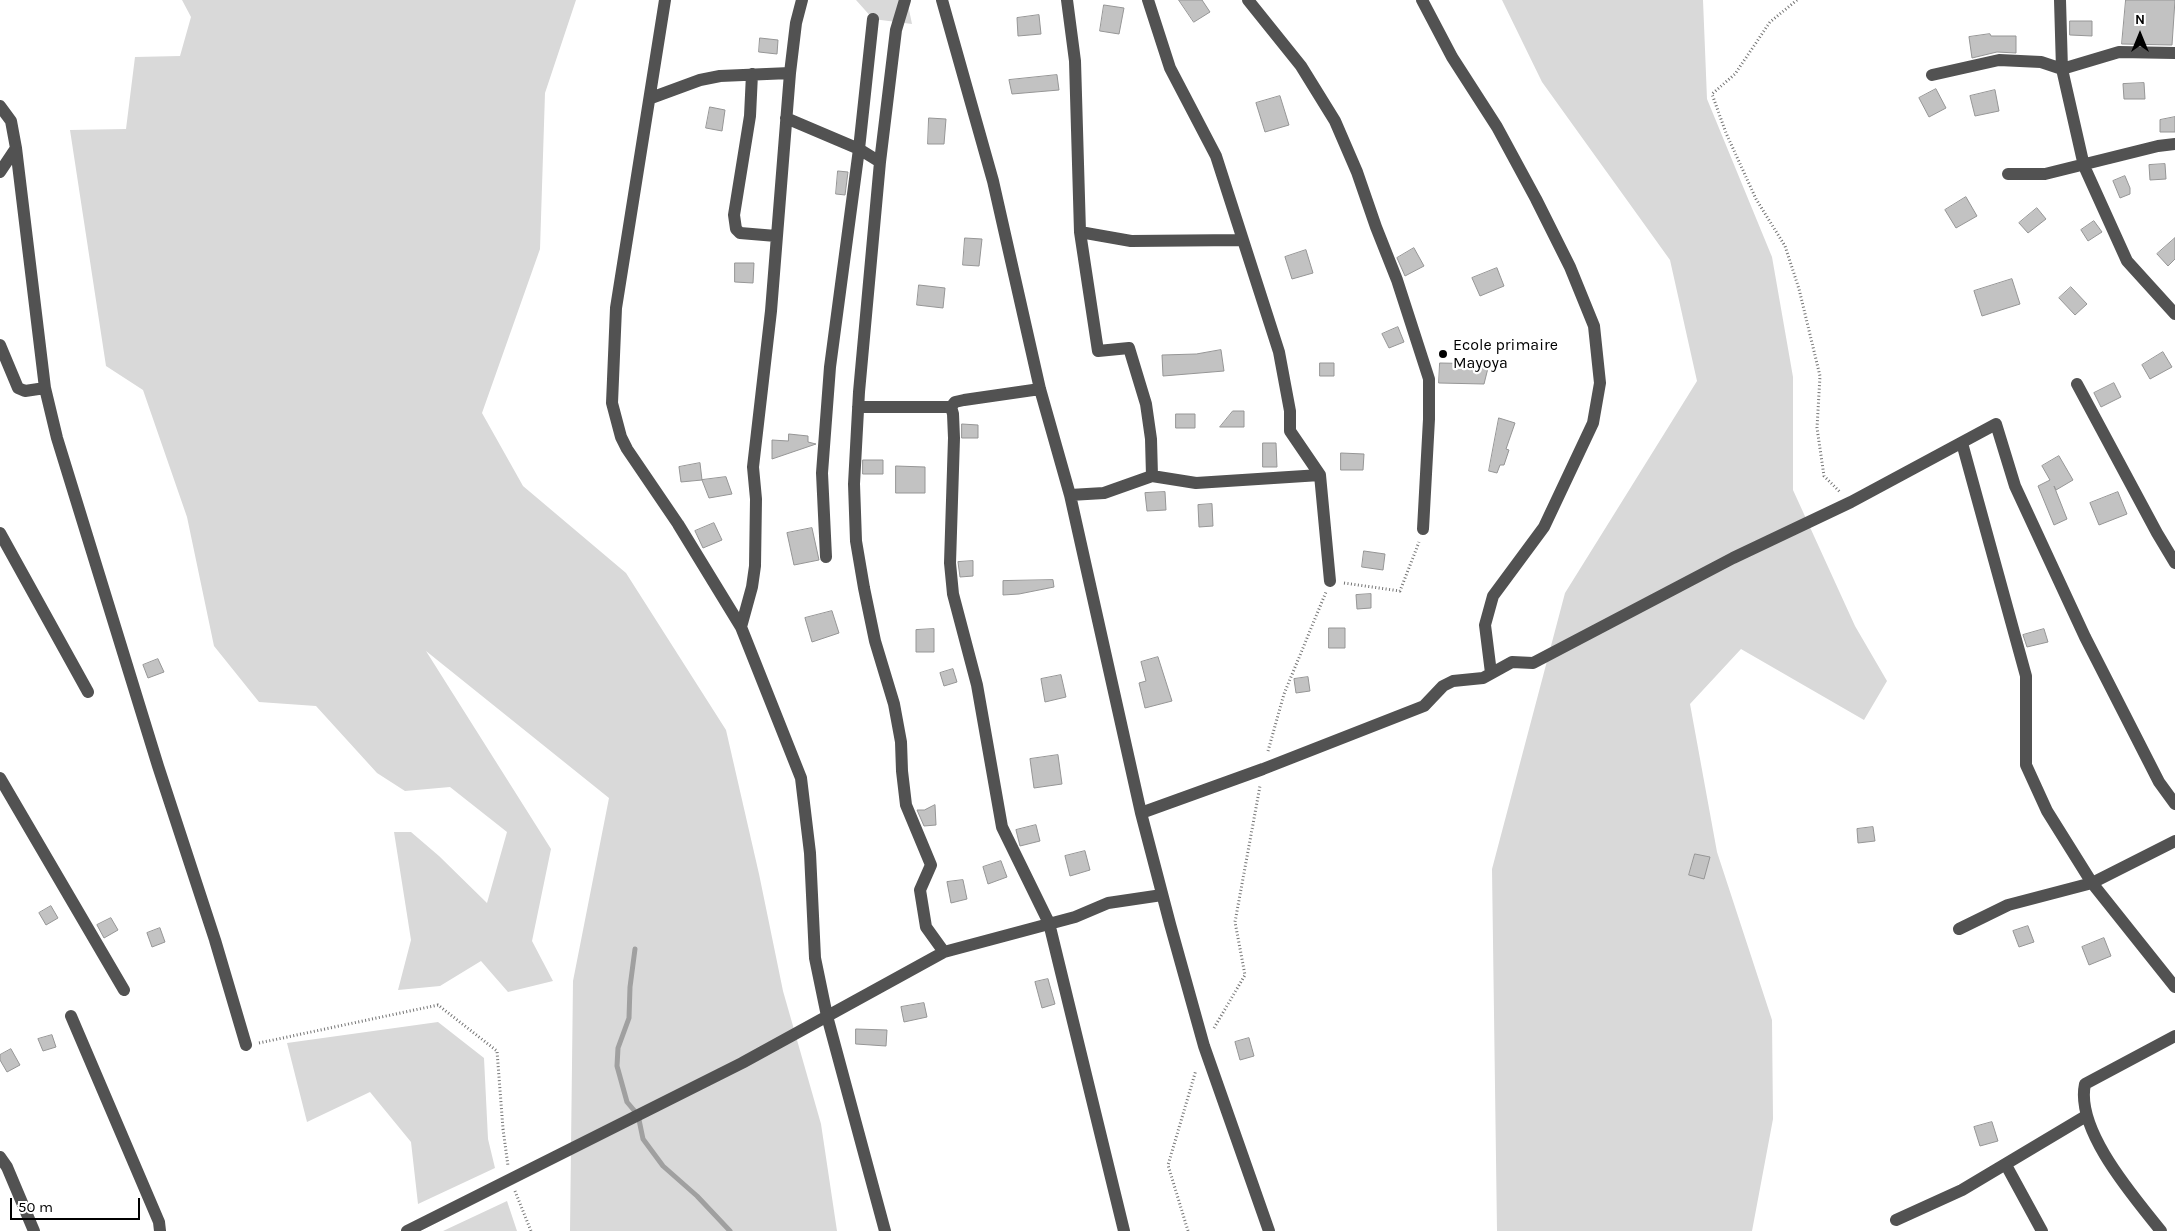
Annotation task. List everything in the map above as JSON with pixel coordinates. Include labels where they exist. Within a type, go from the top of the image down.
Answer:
[{"type":"street","points":[[665,0],[651,98],[616,308],[612,403],[627,449],[678,524],[741,626],[801,778],[810,843],[815,958],[827,1016],[885,1231]]},
{"type":"street","points":[[741,626],[752,587],[755,566],[756,499],[753,468],[771,311],[790,73],[796,24],[802,0]]},
{"type":"street","points":[[905,0],[896,30],[880,162],[858,407],[854,484],[856,541],[875,641],[894,704],[901,742],[906,806],[931,865],[920,890],[926,927],[944,952]]},
{"type":"street","points":[[942,0],[993,181],[1040,389],[1070,495],[1141,813],[1162,894],[1204,1046],[1269,1231]]},
{"type":"street","points":[[1067,0],[1075,62],[1080,232],[1098,350],[1129,348],[1143,387],[1151,439],[1152,476]]},
{"type":"street","points":[[1148,0],[1170,68],[1216,156],[1242,240],[1263,298],[1278,352],[1290,411],[1290,431],[1320,475],[1330,581]]},
{"type":"street","points":[[1248,0],[1301,66],[1335,121],[1358,172],[1376,228],[1397,280],[1429,379],[1429,419],[1423,530]]},
{"type":"street","points":[[1422,0],[1452,57],[1497,127],[1570,267],[1594,326],[1600,383],[1593,423],[1544,527],[1493,596],[1485,625],[1491,673]]},
{"type":"street","points":[[2060,0],[2062,69],[2084,166],[2127,262],[2175,314]]},
{"type":"street","points":[[826,557],[822,473],[830,367],[859,148],[873,19]]},
{"type":"street","points":[[1932,75],[1999,60],[2041,62],[2062,69],[2119,52],[2175,53]]},
{"type":"street","points":[[651,98],[700,80],[752,74],[790,73]]},
{"type":"street","points":[[752,74],[750,116],[734,214],[736,229],[740,233],[776,236]]},
{"type":"street","points":[[0,106],[11,121],[16,148],[44,388],[57,438],[158,766],[215,940],[246,1045]]},
{"type":"street","points":[[786,118],[859,148],[880,162]]},
{"type":"street","points":[[2008,174],[2046,174],[2158,146],[2175,144]]},
{"type":"street","points":[[0,172],[16,148]]},
{"type":"street","points":[[1080,232],[1131,241],[1242,240]]},
{"type":"street","points":[[0,346],[18,388],[24,391],[44,388]]},
{"type":"street","points":[[2077,384],[2152,525],[2175,563]]},
{"type":"street","points":[[951,407],[955,402],[964,400],[1040,389]]},
{"type":"street","points":[[858,407],[951,407]]},
{"type":"street","points":[[951,407],[954,414],[951,582],[977,685],[1002,827],[1049,923],[1124,1231]]},
{"type":"street","points":[[1141,813],[1263,769],[1424,706],[1443,686],[1453,681],[1483,678],[1512,662],[1533,663],[1733,558],[1851,502],[1996,424],[2014,486],[2081,628],[2159,782],[2175,804]]},
{"type":"street","points":[[1962,443],[2026,676],[2026,765],[2028,772],[2047,811],[2092,883],[2175,987]]},
{"type":"street","points":[[1070,495],[1104,493],[1152,476],[1196,483],[1320,475]]},
{"type":"street","points":[[0,533],[88,692]]},
{"type":"street","points":[[0,778],[124,990]]},
{"type":"street","points":[[1959,928],[2008,905],[2092,883],[2175,841]]},
{"type":"street","points":[[407,1231],[742,1063],[944,952],[1075,917],[1108,904],[1162,894]]},
{"type":"street","points":[[71,1016],[159,1222],[160,1231]]},
{"type":"street","points":[[2161,1231],[2124,1183],[2100,1146],[2086,1116],[2083,1093],[2085,1084],[2175,1036]]},
{"type":"street","points":[[1896,1220],[1962,1190],[2086,1116]]},
{"type":"street","points":[[0,1156],[8,1167],[34,1231]]},
{"type":"street","points":[[2006,1165],[2042,1231]]},
{"type":"path","points":[[1797,0],[1770,22],[1735,74],[1712,94],[1726,133],[1756,199],[1785,246],[1820,376],[1817,428],[1824,476],[1851,502]]},
{"type":"path","points":[[1188,1231],[1168,1164],[1204,1046],[1245,975],[1235,922],[1263,769],[1284,694],[1330,581],[1400,590],[1423,530]]},
{"type":"path","points":[[246,1045],[438,1005],[497,1051],[503,1129],[510,1178],[531,1231]]},
{"type":"shaded area","points":[[182,0],[576,0],[545,93],[540,249],[482,413],[523,486],[626,573],[726,730],[759,874],[783,991],[821,1124],[837,1231],[570,1231],[573,981],[609,798],[426,651],[551,849],[532,941],[553,981],[508,992],[481,961],[440,986],[398,990],[411,940],[394,832],[411,832],[439,856],[487,903],[507,832],[450,787],[405,791],[377,773],[316,706],[259,702],[214,646],[187,517],[143,390],[106,366],[70,130],[126,129],[135,57],[180,56],[191,17]]},
{"type":"shaded area","points":[[856,0],[907,0],[912,24],[873,19]]},
{"type":"shaded area","points":[[1502,0],[1703,0],[1707,99],[1772,257],[1793,377],[1793,490],[1855,626],[1887,681],[1864,720],[1741,649],[1690,704],[1717,852],[1772,1020],[1773,1119],[1752,1231],[1497,1231],[1492,869],[1565,593],[1697,381],[1670,260],[1542,82]]},
{"type":"shaded area","points":[[438,1022],[484,1058],[488,1139],[495,1168],[418,1204],[411,1142],[370,1092],[307,1122],[287,1043]]},
{"type":"shaded area","points":[[507,1201],[517,1231],[443,1231]]},
{"type":"building","points":[[1179,0],[1202,0],[1210,12],[1194,22]]},
{"type":"building","points":[[2126,0],[2175,0],[2172,45],[2122,44]]},
{"type":"building","points":[[1104,5],[1124,8],[1119,34],[1100,31]]},
{"type":"building","points":[[1039,15],[1041,34],[1018,36],[1017,18]]},
{"type":"building","points":[[2070,21],[2092,21],[2092,36],[2070,35]]},
{"type":"building","points":[[1990,34],[1991,36],[2016,36],[2016,53],[1997,52],[1972,58],[1969,37]]},
{"type":"building","points":[[760,38],[778,40],[777,54],[759,52]]},
{"type":"building","points":[[1057,75],[1059,90],[1012,94],[1009,80]]},
{"type":"building","points":[[2144,83],[2145,99],[2124,99],[2123,84]]},
{"type":"building","points":[[1936,89],[1946,108],[1929,117],[1919,98]]},
{"type":"building","points":[[1995,90],[1999,111],[1975,116],[1970,96]]},
{"type":"building","points":[[1280,96],[1289,125],[1265,132],[1256,103]]},
{"type":"building","points":[[710,107],[725,110],[722,131],[706,128]]},
{"type":"building","points":[[2175,117],[2175,132],[2160,132],[2160,120]]},
{"type":"building","points":[[929,118],[946,119],[944,144],[928,144]]},
{"type":"building","points":[[2165,164],[2166,179],[2150,180],[2149,165]]},
{"type":"building","points":[[838,171],[848,172],[845,195],[836,194]]},
{"type":"building","points":[[2125,176],[2130,188],[2130,194],[2120,198],[2113,181]]},
{"type":"building","points":[[1966,197],[1977,216],[1956,228],[1945,210]]},
{"type":"building","points":[[2037,208],[2046,219],[2028,233],[2019,223]]},
{"type":"building","points":[[2094,221],[2102,232],[2088,241],[2081,230]]},
{"type":"building","points":[[965,238],[982,239],[979,266],[963,265]]},
{"type":"building","points":[[2175,238],[2175,259],[2168,266],[2157,254]]},
{"type":"building","points":[[1414,248],[1424,266],[1405,276],[1397,258]]},
{"type":"building","points":[[1306,250],[1313,273],[1292,279],[1285,257]]},
{"type":"building","points":[[735,263],[754,263],[753,283],[735,282]]},
{"type":"building","points":[[1497,268],[1504,286],[1480,296],[1472,278]]},
{"type":"building","points":[[2012,279],[2020,304],[1982,316],[1974,291]]},
{"type":"building","points":[[919,285],[945,288],[943,308],[917,305]]},
{"type":"building","points":[[2071,287],[2087,304],[2075,315],[2059,298]]},
{"type":"building","points":[[1398,327],[1404,342],[1389,348],[1382,334]]},
{"type":"building","points":[[1221,350],[1224,371],[1163,376],[1162,355],[1196,354]]},
{"type":"building","points":[[2163,352],[2172,367],[2150,379],[2142,365]]},
{"type":"building","points":[[1320,363],[1334,363],[1334,376],[1320,376]]},
{"type":"building","points":[[1440,363],[1489,364],[1484,384],[1439,383]]},
{"type":"building","points":[[2114,383],[2121,397],[2101,407],[2094,393]]},
{"type":"building","points":[[1233,411],[1244,411],[1244,427],[1220,427]]},
{"type":"building","points":[[1176,414],[1195,414],[1195,428],[1176,428]]},
{"type":"building","points":[[1499,418],[1515,423],[1506,449],[1509,450],[1504,465],[1500,465],[1497,473],[1489,471]]},
{"type":"building","points":[[962,424],[978,425],[978,438],[962,438]]},
{"type":"building","points":[[789,434],[808,436],[808,442],[816,444],[772,459],[772,440],[788,441]]},
{"type":"building","points":[[1263,443],[1276,443],[1277,467],[1263,467]]},
{"type":"building","points":[[1341,453],[1364,454],[1363,470],[1341,470]]},
{"type":"building","points":[[2059,456],[2073,480],[2056,490],[2054,486],[2067,519],[2054,525],[2038,486],[2050,480],[2042,466]]},
{"type":"building","points":[[863,460],[883,460],[883,474],[863,474]]},
{"type":"building","points":[[700,463],[702,480],[681,482],[679,467]]},
{"type":"building","points":[[896,466],[925,467],[925,493],[896,493]]},
{"type":"building","points":[[726,477],[732,494],[709,498],[702,480]]},
{"type":"building","points":[[1165,492],[1166,510],[1147,511],[1145,493]]},
{"type":"building","points":[[2118,492],[2127,514],[2099,525],[2090,503]]},
{"type":"building","points":[[1212,504],[1213,526],[1199,527],[1198,505]]},
{"type":"building","points":[[714,523],[722,540],[703,548],[695,531]]},
{"type":"building","points":[[812,528],[819,560],[794,565],[787,533]]},
{"type":"building","points":[[1364,551],[1385,554],[1383,570],[1362,567]]},
{"type":"building","points":[[973,561],[973,576],[960,577],[958,562]]},
{"type":"building","points":[[1053,580],[1054,587],[1003,595],[1003,581]]},
{"type":"building","points":[[1371,594],[1371,608],[1357,609],[1356,595]]},
{"type":"building","points":[[832,611],[839,633],[812,642],[805,618]]},
{"type":"building","points":[[1329,628],[1345,628],[1345,648],[1329,648]]},
{"type":"building","points":[[934,629],[934,652],[916,652],[916,630]]},
{"type":"building","points":[[2044,629],[2048,642],[2027,647],[2023,635]]},
{"type":"building","points":[[1158,657],[1172,701],[1145,708],[1139,683],[1146,681],[1141,662]]},
{"type":"building","points":[[158,659],[164,672],[148,678],[143,665]]},
{"type":"building","points":[[953,669],[957,682],[944,686],[940,673]]},
{"type":"building","points":[[1061,675],[1066,697],[1045,702],[1041,679]]},
{"type":"building","points":[[1308,677],[1310,691],[1296,693],[1294,679]]},
{"type":"building","points":[[1058,755],[1062,784],[1034,788],[1030,759]]},
{"type":"building","points":[[935,805],[936,825],[924,826],[917,810],[924,810]]},
{"type":"building","points":[[1036,825],[1040,841],[1020,846],[1016,830]]},
{"type":"building","points":[[1873,827],[1875,841],[1858,843],[1857,829]]},
{"type":"building","points":[[1085,851],[1090,870],[1070,876],[1065,856]]},
{"type":"building","points":[[1695,854],[1710,857],[1704,879],[1689,875]]},
{"type":"building","points":[[1001,861],[1007,877],[988,884],[983,867]]},
{"type":"building","points":[[963,880],[967,899],[951,903],[947,882]]},
{"type":"building","points":[[51,906],[58,918],[46,925],[39,913]]},
{"type":"building","points":[[111,918],[118,930],[104,938],[97,925]]},
{"type":"building","points":[[2028,926],[2034,942],[2019,947],[2013,931]]},
{"type":"building","points":[[160,928],[165,942],[152,947],[147,933]]},
{"type":"building","points":[[2104,938],[2111,956],[2089,965],[2082,947]]},
{"type":"building","points":[[1048,979],[1055,1004],[1042,1008],[1035,982]]},
{"type":"building","points":[[924,1003],[927,1017],[904,1022],[901,1007]]},
{"type":"building","points":[[856,1029],[887,1030],[886,1046],[856,1044]]},
{"type":"building","points":[[52,1035],[56,1047],[43,1051],[38,1039]]},
{"type":"building","points":[[1249,1038],[1254,1056],[1240,1060],[1235,1042]]},
{"type":"building","points":[[11,1049],[20,1065],[7,1072],[0,1060],[0,1055]]},
{"type":"building","points":[[1992,1122],[1998,1141],[1980,1146],[1974,1127]]},
{"type":"waterway","points":[[635,949],[630,987],[629,1018],[618,1048],[617,1066],[627,1102],[638,1115],[643,1139],[663,1166],[697,1196],[730,1231]]},
{"type":"place","name":"Ecole primaire Mayoya","points":[[1443,354]]}]
